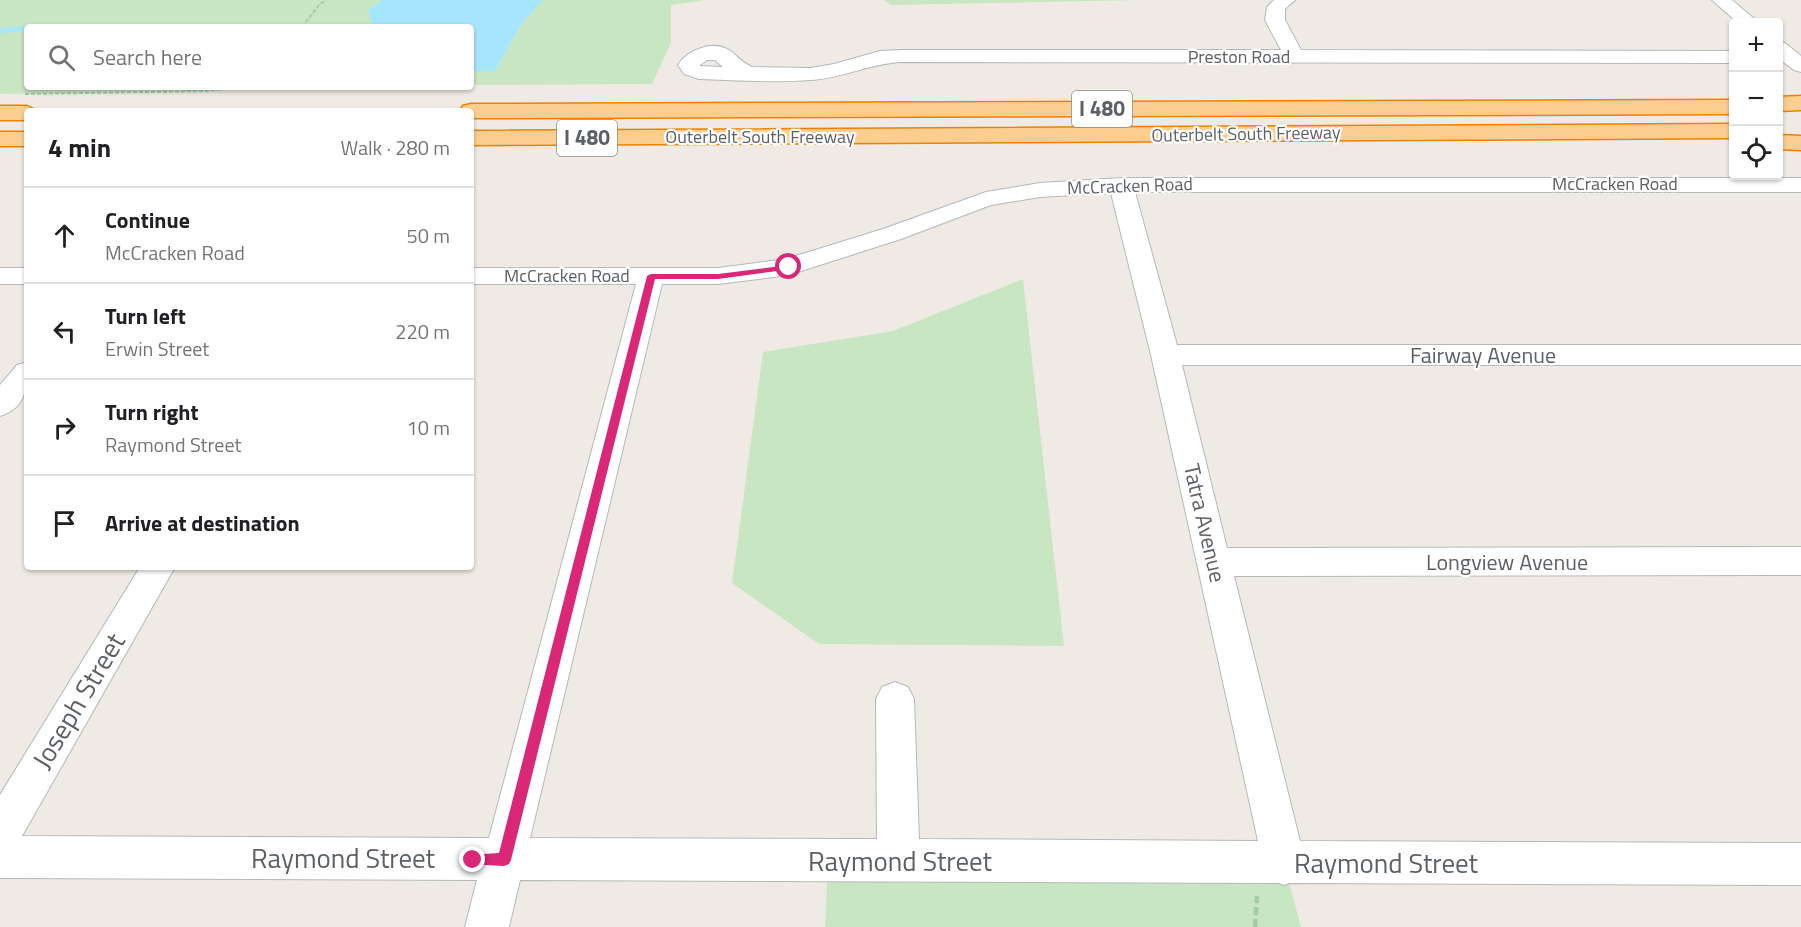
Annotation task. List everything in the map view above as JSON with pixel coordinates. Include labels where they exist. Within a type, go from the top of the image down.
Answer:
[{"type":"highway","points":[[0,113],[25,103]]},
{"type":"highway","points":[[1783,106],[1801,105]]},
{"type":"highway","name":"Outerbelt South Freeway","points":[[474,111],[1729,107]]},
{"type":"highway","points":[[1783,131],[1801,130]]},
{"type":"highway","name":"Outerbelt South Freeway","points":[[474,138],[1729,131]]},
{"type":"highway","points":[[1233,135],[1729,141]]},
{"type":"highway","points":[[0,139],[24,139]]},
{"type":"highway","points":[[1783,142],[1801,143]]},
{"type":"street","points":[[1286,0],[1276,7],[1275,20],[1295,57]]},
{"type":"street","points":[[1720,0],[1743,18]]},
{"type":"street","name":"Preston Road","points":[[748,73],[825,72],[891,56],[1729,57]]},
{"type":"street","name":"McCracken Road","points":[[474,276],[718,276],[789,267],[892,234],[987,199],[1040,190],[1121,184],[1801,185]]},
{"type":"street","name":"Tatra Avenue","points":[[1121,184],[1165,355],[1284,864]]},
{"type":"street","points":[[0,276],[24,276]]},
{"type":"street","points":[[487,927],[651,276]]},
{"type":"street","name":"Fairway Avenue","points":[[1165,355],[1801,355]]},
{"type":"street","points":[[0,405],[24,376]]},
{"type":"street","name":"Longview Avenue","points":[[1214,562],[1801,561]]},
{"type":"street","name":"Joseph Street","points":[[0,834],[156,570]]},
{"type":"street","points":[[895,699],[899,862]]},
{"type":"street","name":"Raymond Street","points":[[0,857],[1284,864],[1801,864]]},
{"type":"path","points":[[304,24],[319,5],[326,0]]},
{"type":"path","points":[[25,103],[215,90]]},
{"type":"path","points":[[1255,927],[1257,896]]},
{"type":"green space","points":[[0,0],[382,0],[368,10],[372,24],[24,24],[24,90],[212,90],[0,94]]},
{"type":"green space","points":[[543,0],[706,0],[671,5],[671,43],[652,84],[474,85],[474,71],[495,71],[520,26]]},
{"type":"green space","points":[[884,0],[1140,0],[891,5]]},
{"type":"green space","points":[[1023,279],[1064,646],[819,644],[732,583],[763,352],[893,331]]},
{"type":"green space","points":[[828,861],[1284,864],[1301,927],[825,927]]},
{"type":"water","points":[[382,0],[543,0],[520,26],[495,71],[474,71],[474,24],[372,24],[368,10]]},
{"type":"waterway","points":[[0,31],[24,28]]},
{"type":"route","points":[[473,860],[504,860],[651,276],[718,276],[789,267]]}]
